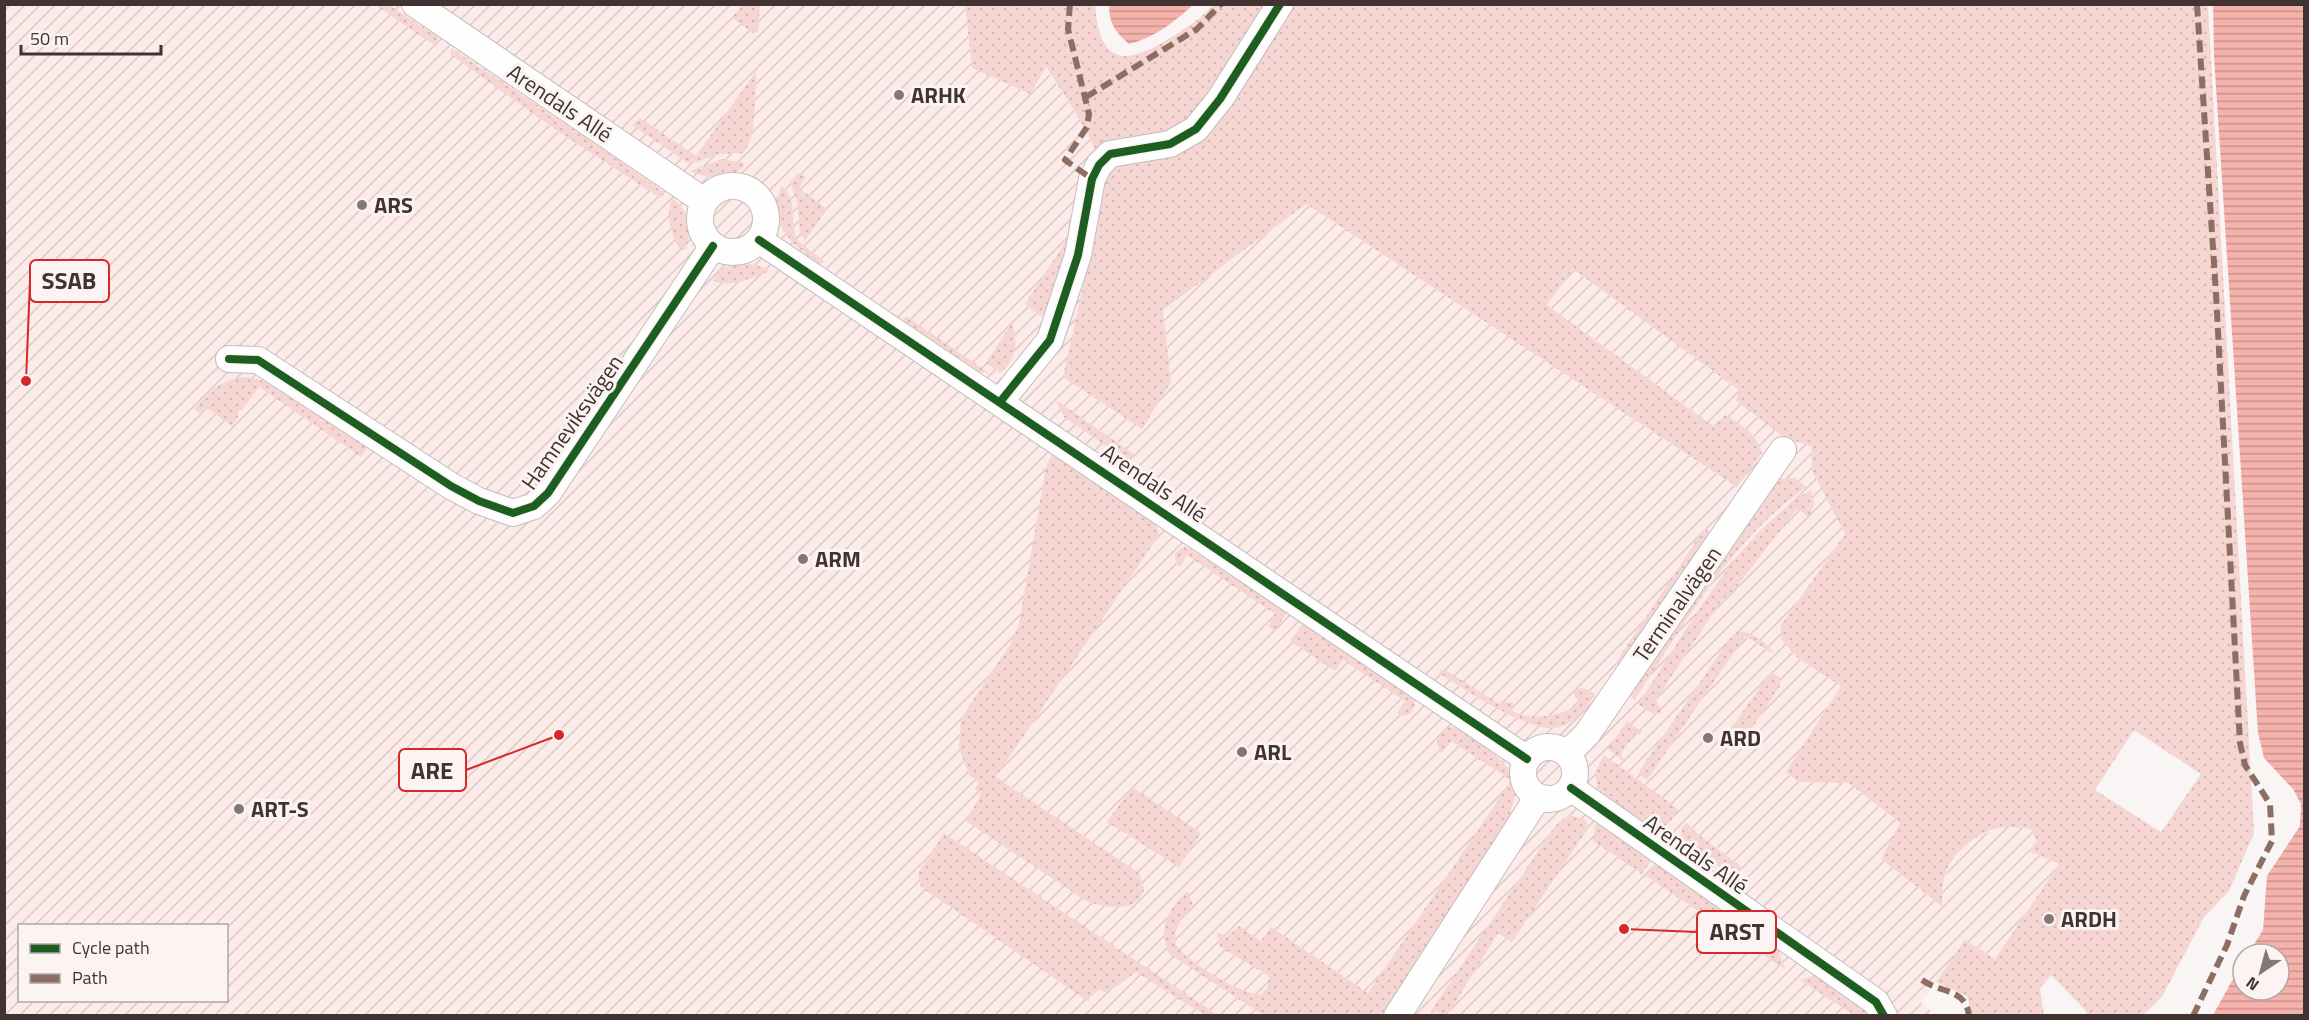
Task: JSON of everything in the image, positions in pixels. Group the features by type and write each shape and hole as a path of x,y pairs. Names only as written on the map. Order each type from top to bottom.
{"street":[{"name":"Arendals Allé","path":"415,4 704,201"},
{"path":"1000,402 1050,340 1078,255 1092,179 1099,165 1110,154 1170,144 1196,129 1220,99 1280,4"},
{"path":"726,186 741,186 751,191 761,201 766,214 765,228 759,240 747,249 737,252 722,251 713,246 707,240 700,225 700,213 704,201 715,191 726,186"},
{"name":"Arendals Allé","path":"759,240 1527,759"},
{"name":"Hamneviksvägen","path":"229,359 258,360 451,486 498,510 513,513 525,511 548,493 562,474 713,246"},
{"name":"Terminalvägen","path":"1567,754 1587,734 1783,450"},
{"path":"1546,747 1559,749 1567,754 1575,769 1571,788 1556,799 1538,798 1528,789 1524,781 1523,768 1527,759 1534,752 1546,747"},
{"name":"Arendals Allé","path":"1571,788 1876,1002 1884,1016"},
{"path":"1397,1016 1538,798"}],"shaded area":[{"path":"1109,4 1193,5 1163,29 1129,44 1114,27"},
{"path":"1214,4 2208,5 2254,833 2229,891 2204,917 2162,997 2143,1015 2087,1015 2086,1011 2051,975 2040,989 2044,1015 1972,1015 1967,996 1936,982 1965,940 1995,959 2059,864 2029,851 2037,842 2031,829 2007,827 1989,831 1972,840 1952,861 1944,878 1942,906 1881,859 1900,823 1849,783 1798,782 1786,772 1841,686 1799,659 1781,639 1781,625 1845,534 1812,471 1811,446 1785,438 1736,401 1739,390 1573,269 1547,305 1713,426 1725,415 1743,426 1756,440 1762,452 1737,487 1306,204 1163,310 1171,382 1142,429 1063,377 1108,174 1077,115 1046,67 1030,94 972,68 965,5 1095,5 1102,39 1109,49 1127,56 1139,53 1170,38","holes":["2134,730 2201,774 2161,832 2095,790"]},
{"path":"5,5 965,5 972,68 1045,67 1077,115 1108,174 1171,382 1163,310 1306,204 1737,487 1713,426 1547,305 1573,269 1740,390 1736,401 1785,438 1812,446 1812,471 1845,534 1781,625 1799,659 1841,685 1786,773 1798,782 1849,783 1900,823 1882,859 1942,905 1942,886 1948,868 1964,847 1981,835 2005,826 2031,829 2037,842 2029,851 2059,864 1995,959 1965,941 1921,1003 1930,1010 1931,1015 5,1016"},
{"path":"389,5 439,38 434,45 378,7"},
{"path":"742,5 760,5 758,32 753,33 732,18"},
{"path":"2213,5 2304,5 2304,1015 2213,1015 2231,983 2231,1002 2291,1002 2291,942 2256,942 2263,930 2267,876 2300,826 2301,804 2293,789 2264,758 2258,733 2214,56"},
{"path":"451,48 596,144 665,193 660,198 559,132 451,55"},
{"path":"756,71 753,126 748,147 743,153 719,154 688,163 632,125 640,118 696,156"},
{"path":"722,159 745,163 741,169 728,176 704,176 690,171"},
{"path":"798,173 806,177 799,188 827,209 805,241 800,232 797,201 790,182"},
{"path":"782,186 792,205 797,240 824,261 821,265 792,242 779,222 776,211 777,199"},
{"path":"673,198 683,210 688,222 689,235 685,250 679,248 671,230 669,210"},
{"path":"1079,221 1048,317 1038,315 1025,304"},
{"path":"739,263 757,265 769,271 734,283 713,281 723,269"},
{"path":"906,316 989,373 978,372 903,320"},
{"path":"1012,323 1015,350 1010,362 1000,373 986,363"},
{"path":"245,377 260,380 292,394 369,445 361,457 259,387 242,410 238,411 238,417 232,426 205,407 200,414 195,409 205,396 222,383"},
{"path":"1056,400 1135,455 1127,460 1064,417"},
{"path":"1052,453 1155,522 1159,535 996,777 1139,873 1144,889 1140,897 1128,906 1102,906 1086,901 966,821 981,794 975,789 979,782 969,775 959,748 961,718 1011,643 1019,624 1046,467"},
{"path":"1795,478 1807,487 1755,531 1732,557 1711,584 1635,699 1629,696 1632,688 1778,479"},
{"path":"1811,490 1814,504 1809,517 1797,509 1733,591 1721,601 1656,700 1662,713 1655,715 1638,704 1714,587 1736,559 1784,509"},
{"path":"1707,528 1709,536 1620,666 1615,664 1704,529"},
{"path":"1185,546 1287,612 1275,631 1268,626 1275,614 1187,555 1180,567 1176,563 1175,553"},
{"path":"1303,623 1412,697 1415,705 1411,713 1404,716 1397,713 1405,701 1343,660 1335,671 1290,641"},
{"path":"1739,631 1749,633 1759,639 1774,654 1745,636 1647,780 1639,774 1640,770 1730,638"},
{"path":"1445,670 1498,703 1513,702 1512,711 1528,716 1547,716 1573,708 1580,703 1572,692 1581,688 1590,691 1595,696 1571,721 1560,727 1548,728 1516,718 1498,709 1439,673"},
{"path":"1772,673 1780,677 1780,686 1746,737 1740,737 1733,726 1768,675"},
{"path":"1627,721 1642,732 1639,735 1635,734 1621,753 1623,761 1608,749"},
{"path":"1451,727 1483,745 1508,768 1515,787 1512,808 1483,867 1439,936 1383,1015 1263,1015 1169,954 1164,936 1166,920 1175,905 1188,891 1193,905 1177,928 1176,945 1192,961 1214,976 1238,988 1260,995 1268,987 1269,976 1220,947 1217,932 1226,937 1239,926 1261,941 1271,927 1368,993 1509,784 1509,779 1451,741 1442,753 1439,751 1437,741 1444,730"},
{"path":"1604,755 1678,809 1673,819 1660,827 1644,824 1606,799 1599,789 1595,772"},
{"path":"1132,787 1201,833 1179,867 1107,822"},
{"path":"1570,815 1585,820 1589,827 1512,942 1498,933 1446,1015 1431,1011 1553,829"},
{"path":"1596,819 1653,858 1642,874 1593,841"},
{"path":"1686,823 1741,866 1735,877 1680,840 1683,826"},
{"path":"944,833 1218,1015 1204,1015 1136,972 1114,988 1105,992 1099,990 1089,998 1089,1002 921,887 918,873"},
{"path":"1656,861 1723,908 1723,914 1716,923 1646,876"},
{"path":"1739,921 1776,943 1785,969 1730,933"},
{"path":"1820,974 1850,991 1870,1015 1854,1015 1800,980"}],"marked path":[{"path":"1070,4 1068,29 1089,114 1087,127 1065,160 1092,179"},
{"path":"1086,97 1197,29 1221,4"},
{"path":"2193,1016 2227,945 2244,896 2272,841 2270,804 2245,765 2240,743 2216,294 2197,4"},
{"path":"1922,980 1958,996 1967,1007 1969,1016"}],"cycle path":[{"path":"1000,402 1050,340 1078,255 1092,179 1099,165 1110,154 1170,144 1196,129 1220,99 1280,4"},
{"path":"759,240 1527,759"},
{"path":"229,359 258,360 451,486 479,501 513,513 534,506 548,493 713,246"},
{"path":"1571,788 1876,1002 1884,1016"}],"place":[{"name":"ARHK","path":"899,95"},
{"name":"ARS","path":"362,205"},
{"name":"SSAB","path":"26,381"},
{"name":"ARM","path":"803,559"},
{"name":"ARE","path":"559,735"},
{"name":"ARD","path":"1708,738"},
{"name":"ARL","path":"1242,752"},
{"name":"ART-S","path":"239,809"},
{"name":"ARDH","path":"2049,919"},
{"name":"ARST","path":"1624,929"}]}
